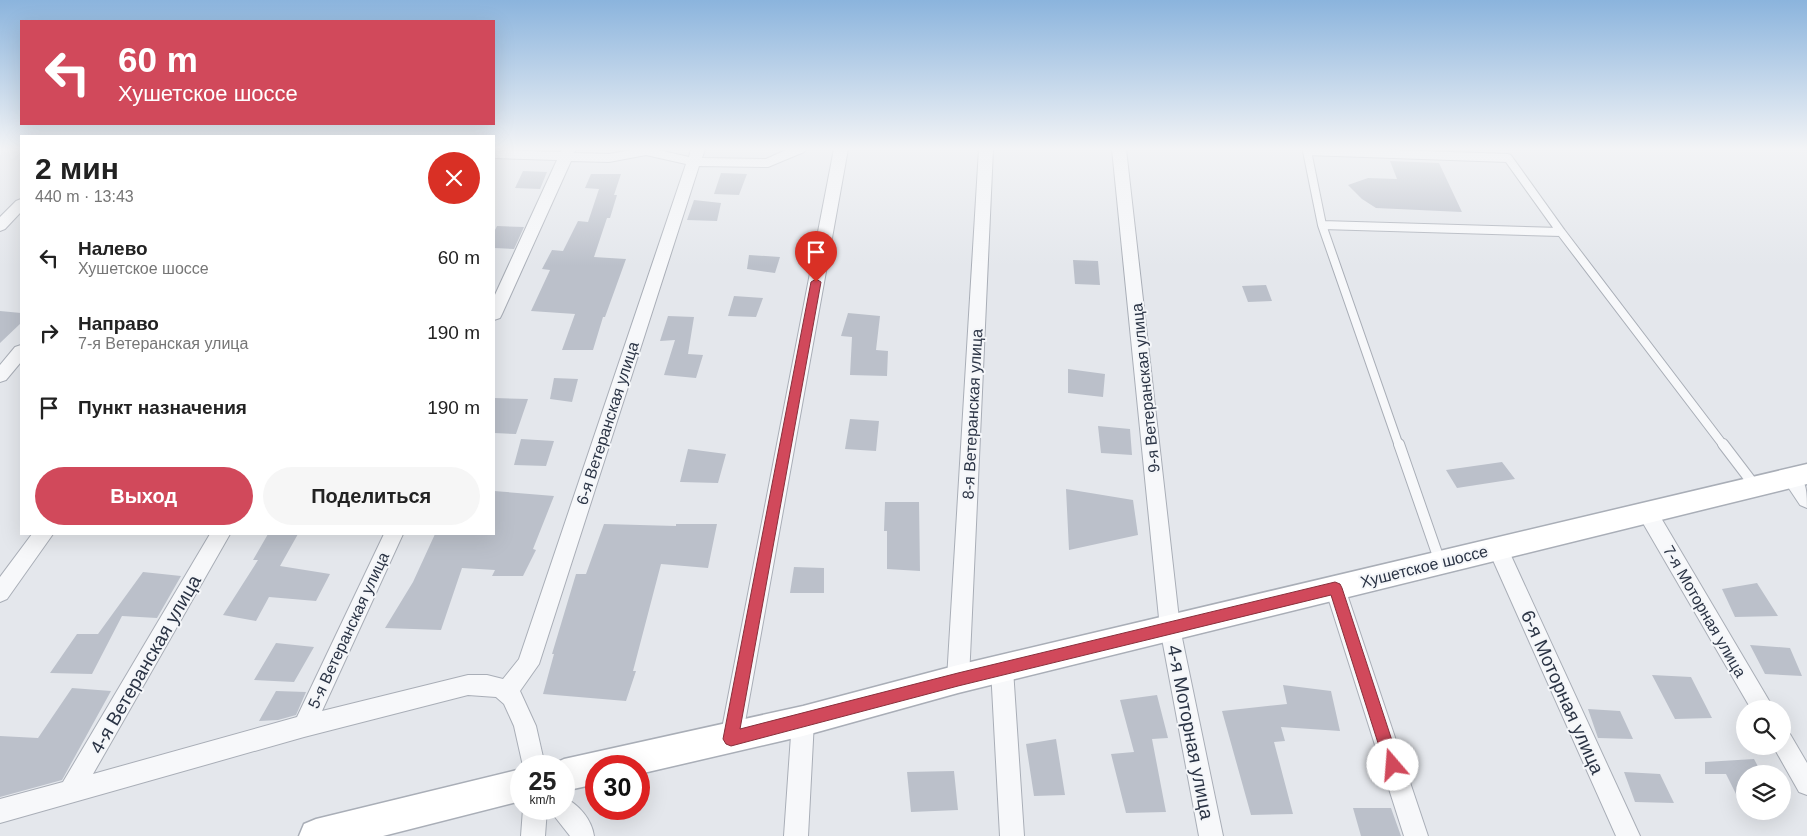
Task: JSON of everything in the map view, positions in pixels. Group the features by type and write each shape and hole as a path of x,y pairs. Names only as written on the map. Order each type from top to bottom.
{"main road":[{"name":"Хушетское шоссе","path":"650,756 731,739 958,679 1755,486 1802,484"},
{"path":"316,836 510,788"}],"street":[{"path":"495,312 552,188"},
{"name":"6-я Ветеранская улица","path":"507,691 528,664 685,188"},
{"path":"731,739 834,188"},
{"name":"8-я Ветеранская улица","path":"958,679 984,188"},
{"name":"9-я Ветеранская улица","path":"1123,188 1170,628"},
{"path":"0,226 20,205"},
{"path":"0,376 20,352"},
{"name":"7-я Моторная улица","path":"1647,512 1758,700"},
{"path":"0,593 42,535"},
{"name":"4-я Ветеранская улица","path":"69,793 219,535"},
{"name":"5-я Ветеранская улица","path":"304,726 392,535"},
{"name":"6-я Моторная улица","path":"1498,549 1628,836"},
{"path":"1335,588 1416,836"},
{"name":"4-я Моторная улица","path":"1170,628 1211,836"},
{"path":"1002,669 1012,836"},
{"path":"0,811 304,726 468,685 491,685 507,691 515,702 523,721 531,755"},
{"path":"796,836 803,721"},
{"path":"1790,755 1807,784"},
{"path":"533,836 535,820"},
{"path":"573,820 581,828 582,836"}],"lane":[{"path":"1315,188 1322,225 1441,562"},
{"path":"1529,188 1755,486"},
{"path":"1322,225 1561,232"}],"building":[{"path":"585,188 616,188 614,195 617,195 594,257 626,259 605,317 603,317 593,350 562,350 575,314 531,311 550,270 542,269 552,250 563,251 578,221 588,222 599,189"},
{"path":"716,188 742,188 739,195 714,194"},
{"path":"1351,188 1451,188 1462,212 1376,208 1362,199"},
{"path":"694,200 721,203 717,221 687,220"},
{"path":"497,226 524,227 514,249 495,248 495,230"},
{"path":"749,255 780,257 775,273 747,269"},
{"path":"1073,260 1098,261 1100,285 1075,284"},
{"path":"1266,285 1272,301 1248,302 1242,286"},
{"path":"734,296 763,298 756,317 728,316"},
{"path":"0,311 20,313 20,324 0,343"},
{"path":"848,313 880,316 876,350 888,351 887,376 850,375 852,337 841,336"},
{"path":"668,316 694,317 688,354 703,355 696,378 664,375 675,340 660,341"},
{"path":"1068,369 1105,374 1103,397 1068,393"},
{"path":"554,378 578,379 572,402 550,399"},
{"path":"495,398 528,399 516,434 495,433"},
{"path":"850,419 879,421 876,451 845,449"},
{"path":"1098,426 1130,429 1132,455 1101,453"},
{"path":"521,439 554,441 546,466 514,465"},
{"path":"688,449 726,454 718,483 680,482"},
{"path":"1502,462 1515,479 1457,488 1446,470"},
{"path":"1066,489 1133,500 1138,535 1069,550"},
{"path":"495,491 554,496 533,549 536,550 523,576 492,576 495,570 462,568 441,630 385,628 413,582 435,535 495,535"},
{"path":"885,502 919,502 920,571 887,569 887,531 884,531"},
{"path":"604,524 676,526 676,524 717,524 708,568 661,564 633,671 636,671 626,701 543,694 554,654 552,654 576,574 586,574"},
{"path":"267,535 297,535 280,566 330,574 316,601 269,597 256,621 223,615 258,560 253,560"},
{"path":"794,567 824,568 824,593 790,593"},
{"path":"143,572 181,576 157,618 122,616 92,674 50,673 77,634 98,634"},
{"path":"1757,583 1778,616 1735,617 1722,589"},
{"path":"276,643 314,647 294,682 254,680"},
{"path":"1750,645 1790,648 1802,676 1765,674"},
{"path":"1652,675 1691,677 1712,718 1675,719"},
{"path":"1283,685 1331,691 1340,731 1281,727 1285,741 1274,742 1293,814 1251,815 1222,711 1287,704"},
{"path":"72,688 111,691 62,780 0,797 0,736 38,738"},
{"path":"276,691 306,692 296,715 278,720 259,721"},
{"path":"1157,695 1168,738 1152,739 1166,812 1126,813 1111,754 1134,752 1120,700"},
{"path":"1588,709 1620,711 1633,739 1598,738"},
{"path":"1056,739 1065,795 1034,796 1026,744"},
{"path":"1754,759 1757,765 1736,765 1736,794 1726,774 1705,774 1705,762"},
{"path":"954,771 958,810 911,812 907,772"},
{"path":"1624,772 1660,774 1674,803 1635,802"},
{"path":"1353,808 1391,808 1401,836 1361,836"}],"route":[{"path":"816,282 731,739 958,679 1335,588 1393,765"}]}
